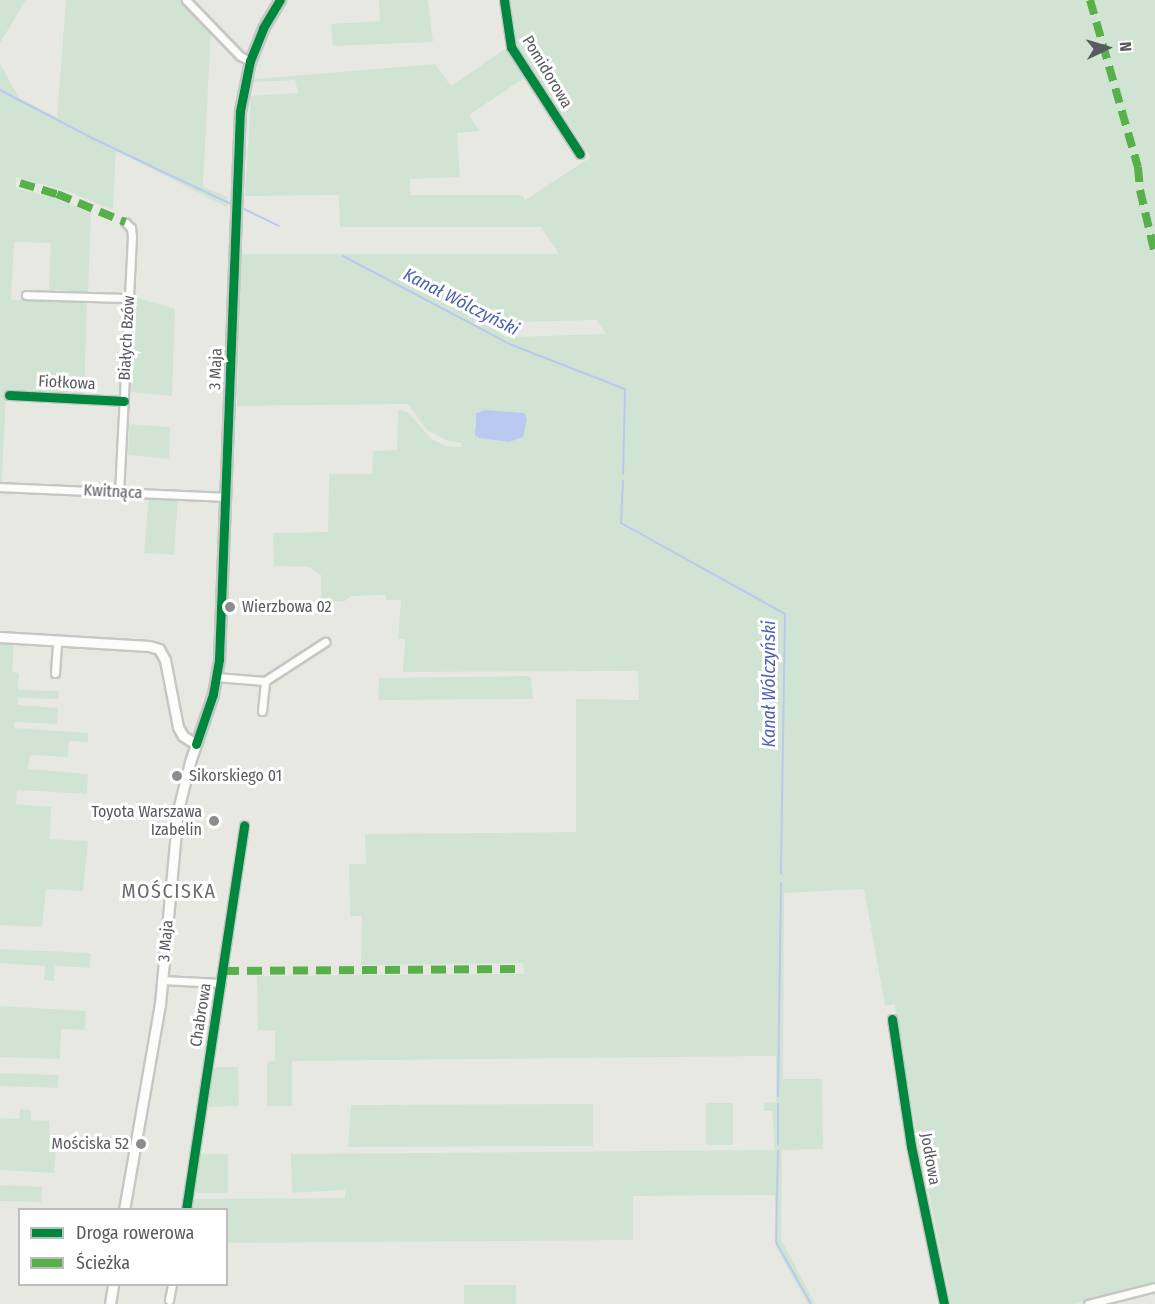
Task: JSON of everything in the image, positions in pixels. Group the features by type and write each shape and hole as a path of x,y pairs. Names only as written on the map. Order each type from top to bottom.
{"main road":[{"name":"3 Maja","path":"124,1208 162,980 178,810 216,677 226,497 240,111 250,61 263,28 280,0"},
{"path":"0,637 149,646 159,649 165,660 178,727 183,736 196,744"},
{"path":"110,1304 113,1286"}],"street":[{"path":"186,0 240,56 250,61"},
{"name":"Pomidorowa","path":"504,0 511,47 580,154"},
{"name":"Białych Bzów","path":"119,493 132,232 125,222"},
{"path":"26,295 130,298"},
{"name":"Fiołkowa","path":"9,395 124,401"},
{"name":"Kwitnąca","path":"0,487 226,497"},
{"path":"55,673 57,641"},
{"path":"216,677 265,681 325,642"},
{"path":"262,711 265,681"},
{"name":"Chabrowa","path":"186,1208 244,825"},
{"path":"162,980 221,983"},
{"name":"Jodłowa","path":"892,1019 911,1146 944,1304"},
{"path":"169,1300 172,1286"},
{"path":"1088,1304 1155,1287"}],"green space":[{"path":"0,0 26,0 0,43"},
{"path":"66,0 183,0 211,29 203,187 228,197 227,207 116,151 113,210 67,191 16,177 16,188 54,198 91,213 88,292 49,290 51,243 14,242 11,300 87,303 84,393 6,390 2,482 0,482 0,63 19,98 57,117"},
{"path":"379,0 428,0 433,42 333,46 331,24 380,21"},
{"path":"509,0 1155,0 1155,1284 1074,1304 951,1304 897,1033 895,1004 885,1006 864,889 784,893 783,1079 822,1079 823,1149 782,1150 781,1239 815,1304 808,1304 776,1247 775,1195 633,1196 633,1240 228,1243 228,1208 191,1208 192,1199 345,1198 345,1190 292,1193 291,1154 775,1150 772,1111 764,1111 764,1103 776,1102 776,1056 292,1061 292,1106 267,1106 267,1067 269,1061 275,1061 275,1031 258,1030 257,976 524,974 523,963 361,965 362,916 350,916 349,864 366,864 365,834 576,832 576,699 639,700 638,671 403,672 405,639 398,639 401,600 386,600 386,595 351,596 345,601 321,602 321,575 309,567 274,566 273,533 328,532 329,474 372,474 373,451 397,450 398,409 409,413 431,439 446,446 461,447 462,443 448,441 427,430 408,404 237,406 241,254 559,254 541,227 340,227 339,195 245,196 251,96 298,93 295,80 253,82 253,79 435,64 451,86 505,49 524,78 469,115 480,131 457,133 460,177 410,179 410,195 522,195 525,200 591,157 514,39","holes":["597,320 606,334 506,337 483,323","480,411 509,442 479,438 474,425 476,413"]},
{"path":"135,297 175,309 172,396 131,392"},
{"path":"129,424 170,427 169,459 128,455"},
{"path":"149,497 178,498 174,555 144,553"},
{"path":"0,641 14,642 12,672 19,673 18,690 59,691 58,699 18,698 18,705 58,708 57,724 14,722 14,728 88,733 88,742 69,741 68,757 30,755 28,769 88,774 87,794 17,790 16,804 51,807 50,839 88,841 83,891 46,889 42,927 0,925"},
{"path":"528,676 531,679 533,699 378,700 379,678"},
{"path":"0,949 91,953 90,968 55,966 54,981 44,980 45,966 0,963"},
{"path":"0,1006 86,1011 85,1030 61,1029 60,1059 0,1057"},
{"path":"217,1067 238,1067 239,1106 207,1107 213,1070"},
{"path":"0,1073 59,1075 58,1088 0,1086"},
{"path":"706,1103 733,1103 733,1145 706,1145"},
{"path":"593,1104 593,1146 348,1147 351,1105"},
{"path":"20,1109 31,1110 31,1120 49,1121 50,1150 56,1151 54,1173 0,1170 0,1118 19,1119"},
{"path":"199,1154 228,1154 228,1193 197,1193 194,1190"},
{"path":"0,1185 42,1187 41,1202 0,1201"},
{"path":"464,1285 516,1285 516,1304 464,1304"}],"water":[{"path":"485,410 524,413 527,419 523,437 509,442 479,438 475,435 476,413"}],"waterway":[{"name":"Kanał Wólczyński","path":"0,90 92,138 231,204"},
{"name":"Kanał Wólczyński","path":"242,208 279,226"},
{"name":"Kanał Wólczyński","path":"343,256 512,345 625,389 623,474"},
{"name":"Kanał Wólczyński","path":"623,481 621,523 785,614 781,874"},
{"name":"Kanał Wólczyński","path":"778,1096 781,883"},
{"name":"Kanał Wólczyński","path":"778,1104 778,1144"},
{"name":"Kanał Wólczyński","path":"778,1151 776,1242 811,1304"}],"marked path":[{"path":"1090,0 1138,167 1140,190 1155,254"},
{"path":"20,183 57,194 125,222"},
{"path":"224,971 519,969"}],"cycle path":[{"path":"196,744 213,694 219,659 240,111 250,61 263,28 280,0"},
{"path":"504,0 511,47 580,154"},
{"path":"9,395 124,401"},
{"path":"186,1208 244,825"},
{"path":"892,1019 911,1146 944,1304"}],"place":[{"name":"Wierzbowa 02","path":"230,607"},
{"name":"Sikorskiego 01","path":"177,776"},
{"name":"Toyota Warszawa Izabelin","path":"214,821"},
{"name":"Mościska 52","path":"141,1144"}],"district":[{"name":"MOŚCISKA","path":"169,891"}]}
